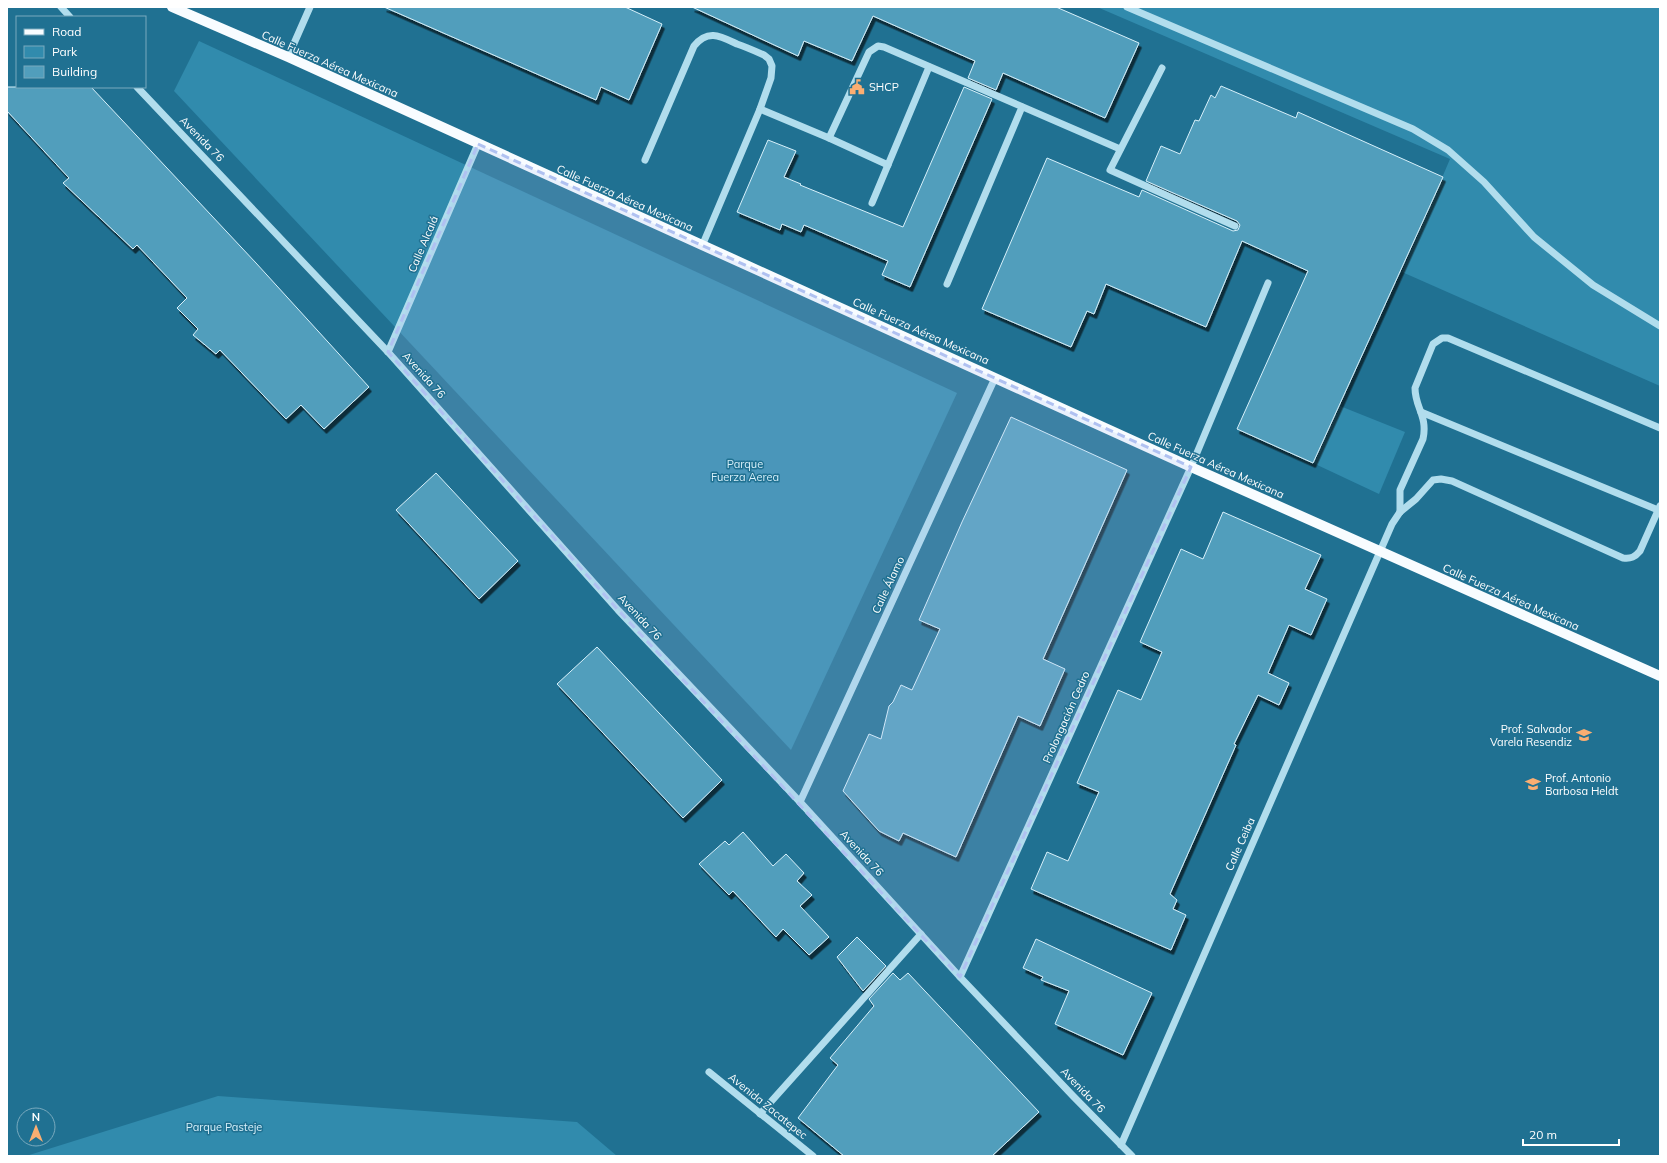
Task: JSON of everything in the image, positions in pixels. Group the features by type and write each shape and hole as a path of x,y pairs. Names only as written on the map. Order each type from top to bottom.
{"main road":[{"name":"Calle Fuerza Aérea Mexicana","path":"172,7 288,57 1191,467 1660,676"}],"street":[{"path":"61,7 69,16"},
{"path":"288,57 310,7"},
{"path":"1127,7 1413,129 1448,150 1484,182 1534,237 1593,285 1660,326"},
{"path":"645,160 694,46 699,40 705,37 718,35 764,55 769,59 772,66 771,78 760,109 702,246"},
{"path":"829,138 868,52 878,46 884,47 1120,149"},
{"path":"872,203 929,67"},
{"path":"1162,68 1110,170 1235,226"},
{"name":"Avenida 76","path":"138,88 388,352 618,610 800,802 960,977 1132,1156"},
{"path":"947,284 1022,106"},
{"path":"760,109 888,165"},
{"name":"Calle Alcalá","path":"388,352 478,144"},
{"name":"Prolongación Cedro","path":"960,977 1191,467 1268,283"},
{"path":"1400,512 1400,490 1423,439 1424,431 1424,422 1415,395 1415,388 1433,344 1442,338 1448,338 1660,428"},
{"name":"Calle Álamo","path":"800,802 996,378"},
{"path":"1400,512 1416,499 1433,480 1441,479 1452,481 1623,558 1630,559 1635,557 1640,551 1659,508 1421,412"},
{"name":"Calle Ceiba","path":"1121,1145 1392,524 1400,512"},
{"path":"760,1114 921,934"},
{"name":"Avenida Zacatepec","path":"709,1072 813,1156"}],"highlighted area":[{"path":"478,144 1191,467 960,977 618,610 388,352"}],"green space":[{"path":"1097,7 1660,7 1660,386 1402,272 1450,159"},
{"name":"Parque Fuerza Aerea","path":"199,41 957,393 791,750 174,91"},
{"path":"1340,406 1405,432 1379,494 1313,463"},
{"name":"Parque Pasteje","path":"218,1096 577,1122 617,1156 26,1156"}],"building":[{"path":"384,7 625,7 662,24 629,100 601,87 596,100"},
{"path":"692,7 1056,7 1139,43 1105,118 1003,73 996,90 968,78 975,61 873,16 852,61 804,41 798,56"},
{"path":"1221,86 1296,118 1298,112 1443,177 1313,463 1237,429 1308,271 1242,241 1206,327 1106,284 1094,314 1087,311 1071,347 982,309 1047,158 1139,197 1142,190 1233,231 1238,230 1240,225 1237,221 1146,181 1161,146 1180,154 1195,120 1199,121 1211,95 1215,98"},
{"path":"7,87 92,88 256,263 369,387 324,429 301,405 286,419 220,350 216,354 193,335 198,329 177,308 187,298 137,245 133,249 63,183 69,178 7,111"},
{"path":"964,87 992,99 910,287 882,275 888,261 804,225 801,232 782,224 780,230 737,212 768,140 796,151 784,177 903,227"},
{"path":"1011,417 1127,470 1043,659 1065,669 1040,726 1018,716 956,857 903,833 899,841 879,831 843,791 869,734 881,739 889,706 893,702 901,685 912,690 940,629 919,620 962,522"},
{"path":"436,473 518,561 479,599 396,510"},
{"path":"1223,512 1321,555 1305,589 1327,599 1311,635 1289,625 1268,673 1289,683 1279,705 1258,695 1234,744 1236,745 1170,894 1177,900 1173,909 1186,915 1171,950 1031,889 1047,852 1068,861 1099,792 1077,783 1118,690 1141,700 1162,652 1140,642 1181,549 1203,559"},
{"path":"597,647 722,780 683,818 557,684"},
{"path":"743,832 773,866 786,854 804,873 797,881 812,895 800,906 829,937 809,955 783,929 776,937 733,891 729,895 699,864 725,841 729,845"},
{"path":"857,937 886,966 863,991 837,957"},
{"path":"1036,939 1152,993 1123,1055 1055,1024 1069,991 1041,980 1043,977 1023,968"},
{"path":"893,973 900,980 908,973 1039,1112 992,1156 844,1156 798,1118 838,1065 830,1058 874,1006 869,999"}],"place":[{"name":"SHCP","path":"857,87"},
{"name":"Prof. Salvador Varela Resendiz","path":"1584,735"},
{"name":"Prof. Antonio Barbosa Heldt","path":"1533,784"}]}
